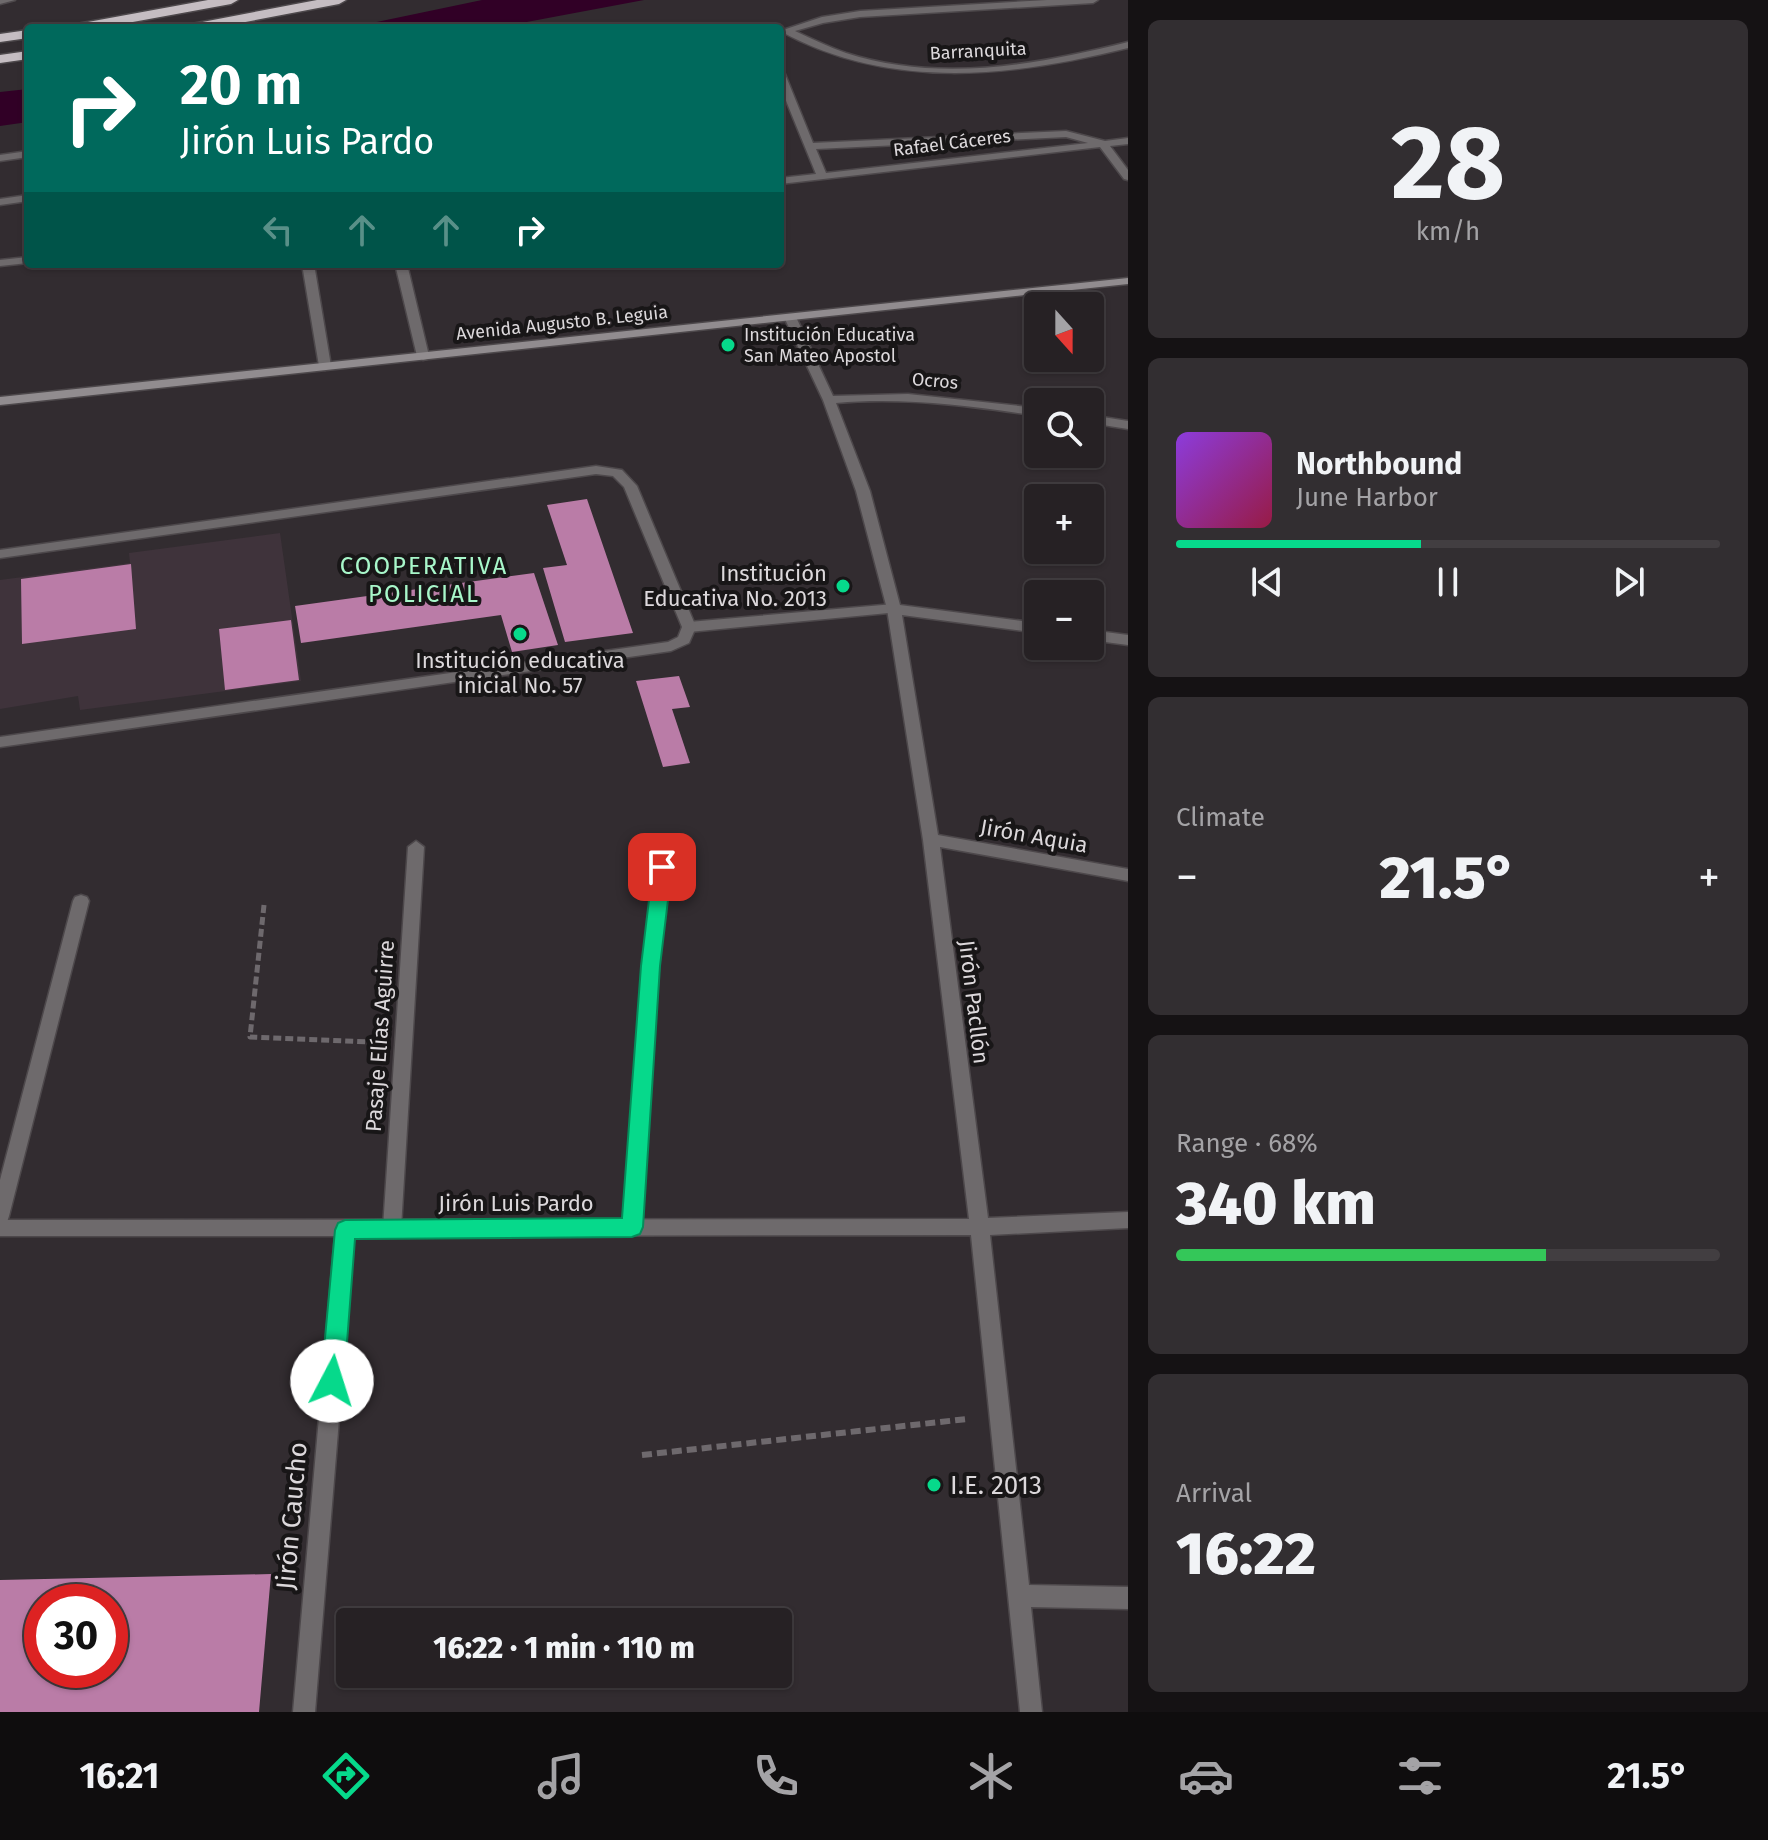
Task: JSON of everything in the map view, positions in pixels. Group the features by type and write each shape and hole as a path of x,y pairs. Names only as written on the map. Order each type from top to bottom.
{"highway":[{"path":"99,24 231,0"},
{"path":"213,24 339,0"},
{"path":"0,38 24,35"},
{"path":"0,59 24,56"}],"main road":[{"name":"Avenida Augusto B. Leguia","path":"0,401 1128,281"}],"street":[{"path":"0,1 10,0"},
{"path":"784,32 822,20 860,14 1093,0"},
{"name":"Barranquita","path":"784,32 845,55 907,69 940,72 1063,62 1128,45"},
{"path":"784,86 794,117 812,146 822,176"},
{"path":"812,146 1066,134 1102,143 1128,177"},
{"name":"Rafael Cáceres","path":"784,181 1128,141"},
{"path":"0,158 24,155"},
{"path":"0,202 24,199"},
{"path":"0,263 24,260"},
{"path":"309,268 325,366"},
{"path":"402,268 423,356"},
{"name":"Jirón Pacllón","path":"790,317 829,400 863,491 894,609 931,840 980,1227 1031,1712"},
{"name":"Ocros","path":"829,400 877,395 949,399 1024,410"},
{"path":"1104,421 1128,425"},
{"path":"0,554 596,470 617,473 630,486 689,627 684,640 671,646 0,742"},
{"path":"689,627 894,609 1024,626"},
{"path":"1104,637 1128,640"},
{"name":"Jirón Aquia","path":"931,840 1128,875"},
{"name":"Pasaje Elías Aguirre","path":"392,1228 416,847"},
{"path":"632,1227 651,966 662,867"},
{"path":"0,1216 81,901"},
{"name":"Jirón Luis Pardo","path":"0,1228 980,1227 1128,1220"},
{"name":"Jirón Caucho","path":"304,1712 345,1230"},
{"path":"1019,1596 1128,1598"}],"path":[{"path":"264,905 250,1037 404,1044"},
{"path":"642,1455 1000,1416"}],"shaded area":[{"path":"482,0 644,0 515,24 367,24"},
{"path":"24,89 24,123 0,126 0,92"},
{"path":"280,533 301,681 80,710 78,696 0,709 0,580 130,563 129,553"}],"building":[{"path":"587,499 633,633 565,642 543,568 567,565 547,505"},
{"path":"131,564 136,629 22,644 21,579"},
{"path":"534,573 558,645 512,652 501,615 301,643 295,606"},
{"path":"291,620 299,680 225,690 219,629"},
{"path":"679,676 690,707 672,709 690,763 663,767 636,681"},
{"path":"271,1574 259,1712 0,1712 0,1580"}],"place":[{"name":"Institución Educativa San Mateo Apostol","path":"728,345"},
{"name":"Institución Educativa No. 2013","path":"843,586"},
{"name":"Institución educativa inicial No. 57","path":"520,634"},
{"name":"I.E. 2013","path":"934,1485"}],"district":[{"name":"COOPERATIVA POLICIAL","path":"424,580"}],"route":[{"path":"332,1381 345,1230 632,1227 651,966 662,867"}]}
